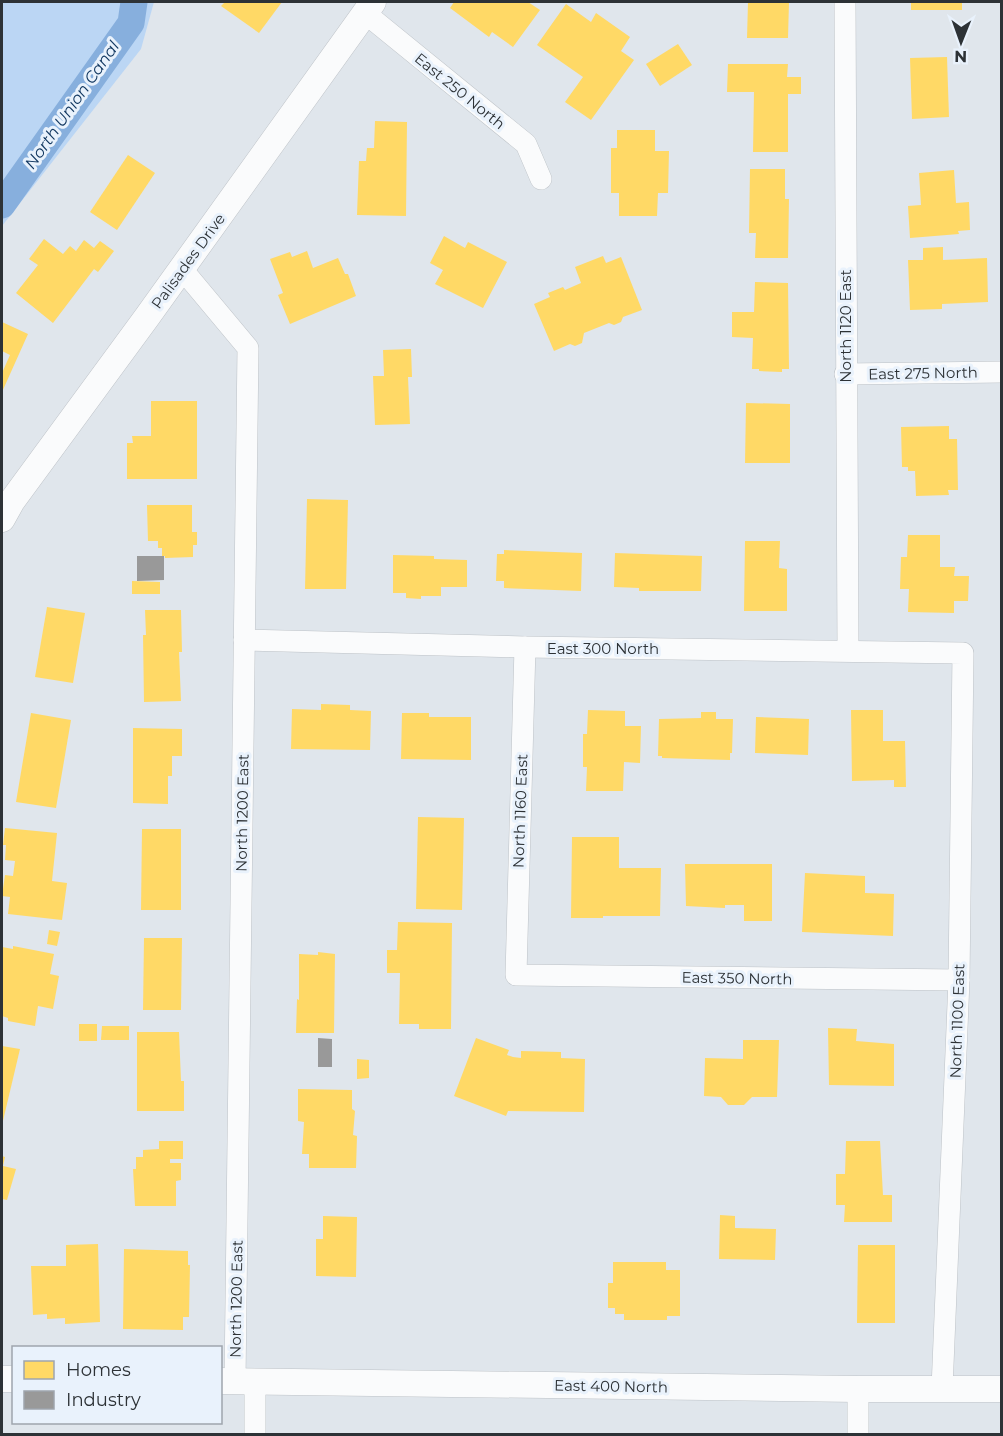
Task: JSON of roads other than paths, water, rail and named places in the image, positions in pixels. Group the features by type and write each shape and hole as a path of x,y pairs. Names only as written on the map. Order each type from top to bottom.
{"street":[{"name":"North 1120 East","path":"845,2 848,650"},
{"name":"East 250 North","path":"369,7 526,144 541,179"},
{"name":"Palisades Drive","path":"2,519 12,501 66,425 182,269 369,7"},
{"name":"North 1200 East","path":"182,269 248,348 237,1381 255,1434"},
{"name":"East 275 North","path":"845,374 1002,372"},
{"name":"East 300 North","path":"244,640 525,647 963,653"},
{"name":"North 1160 East","path":"516,975 525,647"},
{"name":"North 1100 East","path":"942,1389 958,980 963,653"},
{"name":"East 350 North","path":"516,975 958,980"},
{"name":"East 400 North","path":"237,1381 1002,1389"},
{"path":"858,1389 858,1434"}],"waterway":[{"name":"North Union Canal","path":"2,205 131,23 134,2"}]}
